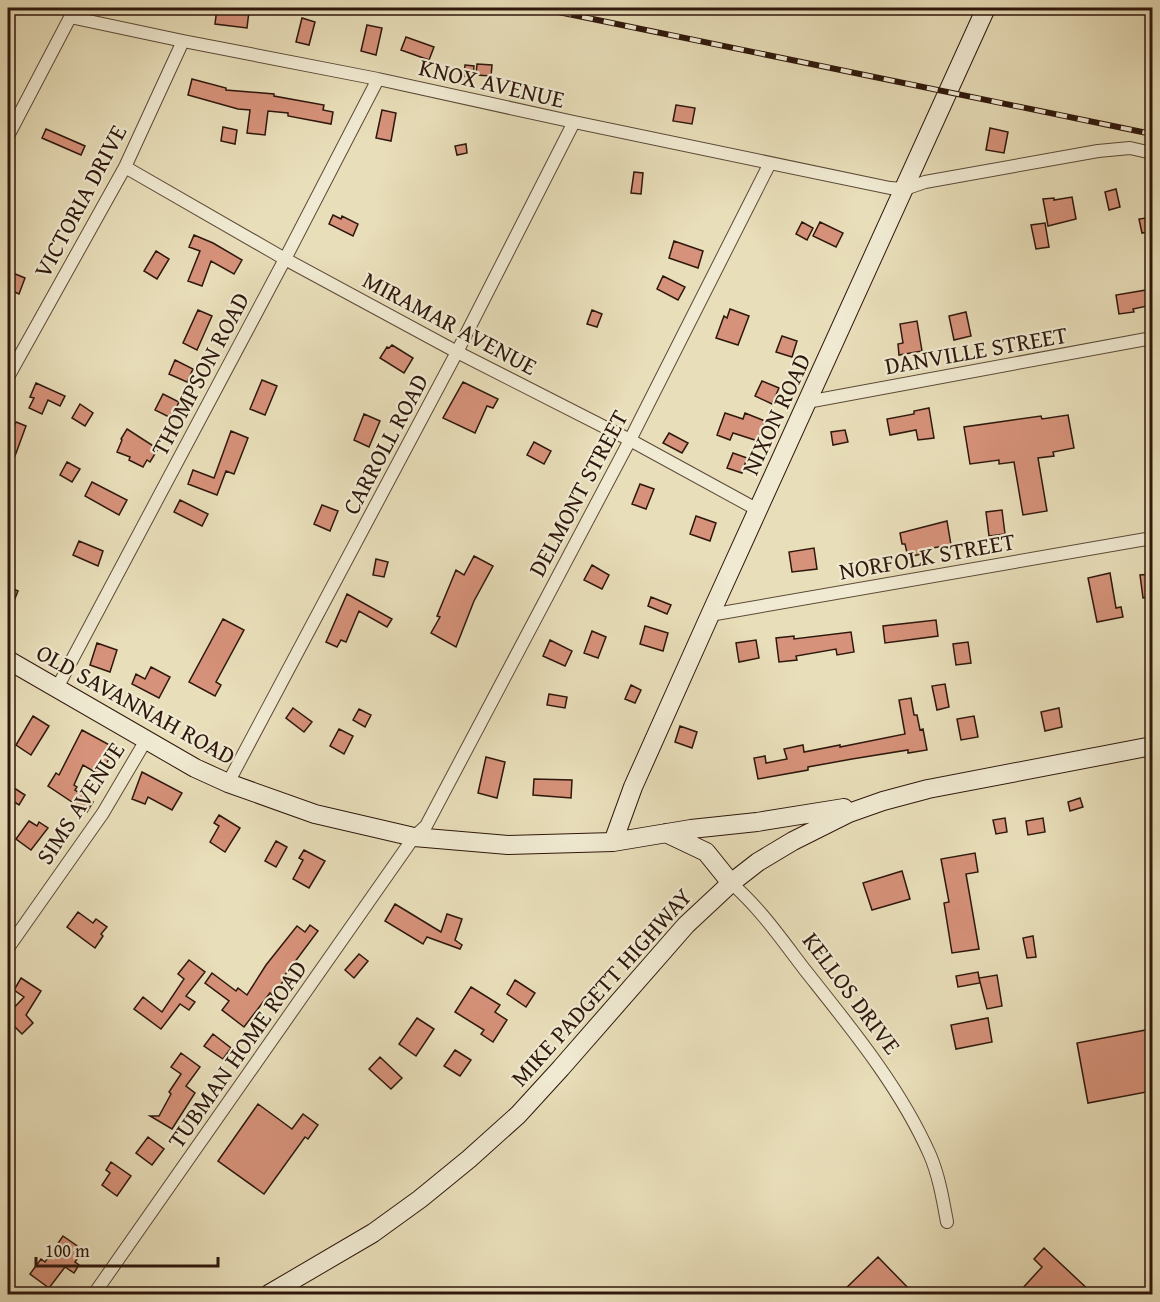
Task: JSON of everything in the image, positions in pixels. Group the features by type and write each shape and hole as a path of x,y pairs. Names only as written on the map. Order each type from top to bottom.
{"main road":[{"name":"NIXON ROAD","path":"613,842 633,787 986,8"},
{"name":"OLD SAVANNAH ROAD","path":"8,660 195,768 228,783 315,814 414,837 508,845 613,842 757,822 883,801"},
{"name":"MIKE PADGETT HIGHWAY","path":"269,1294 373,1233 469,1159 518,1115 588,1039 686,925 731,883 758,862 803,835 849,813 883,801 927,789 1152,746"},
{"name":"KELLOS DRIVE","path":"666,833 706,852 731,883"}],"street":[{"path":"8,136 73,12"},
{"name":"KNOX AVENUE","path":"73,12 183,41 378,79 771,164 905,189"},
{"name":"VICTORIA DRIVE","path":"8,377 125,166 183,41"},
{"name":"THOMPSON ROAD","path":"57,688 378,79"},
{"name":"CARROLL ROAD","path":"228,783 457,352 574,122"},
{"path":"905,189 925,182 1098,151 1130,148 1152,153"},
{"name":"DELMONT STREET","path":"414,837 426,826 630,440 771,164"},
{"name":"MIRAMAR AVENUE","path":"125,166 285,259 457,352 630,440 758,510"},
{"name":"DANVILLE STREET","path":"807,402 1152,338"},
{"name":"NORFOLK STREET","path":"710,615 1152,538"},
{"name":"SIMS AVENUE","path":"8,948 103,813 146,740"},
{"name":"TUBMAN HOME ROAD","path":"94,1294 414,837"},
{"name":"KELLOS DRIVE","path":"731,883 745,895 863,1042 886,1078 931,1156 947,1222"}],"building":[{"path":"217,8 239,8 239,10 249,11 247,28 215,24"},
{"path":"302,18 315,22 309,45 296,42"},
{"path":"367,25 382,28 376,55 361,51"},
{"path":"406,37 434,47 429,60 401,50"},
{"path":"477,64 492,65 491,76 476,75"},
{"path":"465,65 474,66 473,77 464,76"},
{"path":"192,79 226,88 226,90 274,94 274,96 324,105 323,110 333,112 331,124 288,116 288,113 268,111 265,135 247,133 250,110 238,109 188,95"},
{"path":"676,105 695,108 692,124 673,121"},
{"path":"382,110 396,113 391,141 376,138"},
{"path":"223,127 237,130 235,144 221,141"},
{"path":"990,128 1008,132 1004,153 986,150"},
{"path":"46,129 85,146 81,155 42,138"},
{"path":"466,144 467,153 457,155 455,146"},
{"path":"634,172 643,173 641,194 631,193"},
{"path":"1116,189 1120,207 1109,210 1105,192"},
{"path":"1072,197 1076,219 1048,226 1043,199"},
{"path":"333,215 341,219 342,216 358,224 353,236 329,224"},
{"path":"1152,217 1152,231 1142,233 1139,219"},
{"path":"802,222 813,228 807,240 796,234"},
{"path":"820,222 843,233 836,247 813,236"},
{"path":"1045,223 1049,247 1036,249 1031,225"},
{"path":"194,235 242,260 234,274 211,261 202,286 188,281 200,251 189,247"},
{"path":"674,241 703,251 698,268 669,258"},
{"path":"156,251 169,259 157,279 144,271"},
{"path":"8,271 25,278 19,294 8,289"},
{"path":"663,276 685,287 678,300 657,289"},
{"path":"1152,289 1152,305 1133,309 1134,312 1119,314 1116,295"},
{"path":"730,309 749,316 738,345 716,338 724,316 727,318"},
{"path":"198,310 212,316 197,350 183,343"},
{"path":"592,310 602,314 597,327 587,324"},
{"path":"966,312 971,336 954,340 949,316"},
{"path":"917,321 922,351 899,355 898,344 903,343 900,324"},
{"path":"782,336 797,341 792,357 776,352"},
{"path":"392,345 413,358 404,373 380,358 387,347"},
{"path":"175,360 193,369 187,382 169,374"},
{"path":"262,380 277,386 265,415 250,409"},
{"path":"762,381 779,388 772,404 755,396"},
{"path":"463,382 498,399 493,408 487,406 475,433 443,418"},
{"path":"36,383 65,396 60,406 48,400 42,414 29,408 34,398 30,397"},
{"path":"163,394 179,402 171,418 155,410"},
{"path":"80,404 93,413 85,426 72,418"},
{"path":"929,408 934,438 918,440 916,430 890,435 887,419 914,414 914,411"},
{"path":"725,413 743,419 745,413 765,421 758,441 733,433 730,440 717,435"},
{"path":"364,414 380,421 369,447 354,440"},
{"path":"1068,415 1074,448 1053,452 1054,456 1038,458 1047,511 1023,515 1014,462 999,464 999,460 970,464 964,427 1041,416 1042,419"},
{"path":"16,422 26,426 15,456 8,453 8,426 13,428"},
{"path":"127,429 158,449 150,462 147,460 143,467 129,460 130,457 117,452"},
{"path":"845,430 848,442 833,445 831,432"},
{"path":"231,431 248,438 234,474 226,471 217,495 188,484 193,470 214,478"},
{"path":"669,433 688,443 682,453 663,443"},
{"path":"534,442 551,451 544,464 527,455"},
{"path":"733,453 747,458 742,473 727,468"},
{"path":"67,462 80,469 72,482 60,475"},
{"path":"92,482 127,500 119,515 85,496"},
{"path":"640,484 654,489 646,509 632,504"},
{"path":"180,500 208,514 202,526 174,512"},
{"path":"322,505 338,511 330,531 314,524"},
{"path":"1002,510 1005,534 989,536 986,512"},
{"path":"696,516 716,523 710,541 690,534"},
{"path":"947,521 951,545 925,549 926,553 908,557 900,533"},
{"path":"79,541 103,551 98,566 73,555"},
{"path":"814,548 817,569 792,572 789,552"},
{"path":"474,556 493,566 474,601 456,647 431,633 440,617 437,616 456,570 464,575"},
{"path":"376,559 388,562 384,577 373,575"},
{"path":"592,565 609,575 602,589 584,580"},
{"path":"1110,573 1116,608 1121,607 1123,617 1097,622 1088,578"},
{"path":"1152,574 1152,597 1143,598 1140,575"},
{"path":"8,587 18,591 8,616"},
{"path":"347,594 392,619 387,627 359,611 346,642 341,640 337,647 326,642"},
{"path":"651,597 671,605 667,614 648,606"},
{"path":"223,619 244,630 216,682 221,685 215,696 189,682"},
{"path":"936,620 938,636 885,643 883,626"},
{"path":"645,626 668,633 663,651 640,644"},
{"path":"592,631 606,637 598,658 584,653"},
{"path":"851,632 854,652 837,655 836,649 796,656 797,660 779,662 776,638 794,636 794,639"},
{"path":"550,640 572,651 565,666 543,656"},
{"path":"756,640 759,658 739,662 736,643"},
{"path":"968,642 971,663 956,665 953,644"},
{"path":"97,643 117,650 110,672 90,665"},
{"path":"151,667 170,677 159,698 132,684 136,674 145,679"},
{"path":"945,684 949,707 937,710 932,686"},
{"path":"631,685 641,690 635,703 625,699"},
{"path":"549,694 567,697 565,708 547,705"},
{"path":"911,698 914,715 917,715 920,730 923,729 927,750 908,753 908,750 852,759 758,779 754,758 765,756 766,763 787,759 784,749 803,745 804,752 905,734 899,700"},
{"path":"293,708 312,722 304,732 286,718"},
{"path":"1059,708 1062,727 1045,731 1041,712"},
{"path":"359,709 371,715 365,727 353,720"},
{"path":"33,716 49,726 31,755 16,745"},
{"path":"974,716 978,737 961,740 957,719"},
{"path":"680,726 697,732 692,748 675,742"},
{"path":"339,729 353,736 344,754 330,746"},
{"path":"82,730 115,748 100,775 83,765 74,785 77,787 75,790 93,802 87,812 48,786 56,773 59,775"},
{"path":"486,757 505,762 497,798 478,793"},
{"path":"142,772 182,793 172,810 148,797 145,804 132,799"},
{"path":"534,779 572,780 571,798 533,795"},
{"path":"8,784 25,795 19,805 8,798"},
{"path":"1080,798 1083,807 1070,811 1068,802"},
{"path":"219,815 240,828 225,852 210,842 219,826 214,823"},
{"path":"1005,818 1007,832 996,834 993,820"},
{"path":"1043,818 1045,832 1028,835 1026,821"},
{"path":"29,821 37,826 39,822 48,828 31,850 16,839"},
{"path":"276,841 287,847 276,867 265,861"},
{"path":"304,850 325,861 309,888 293,879 303,860 299,858"},
{"path":"975,853 978,872 966,874 979,949 952,953 944,903 949,902 941,859"},
{"path":"902,871 910,899 872,910 863,883"},
{"path":"395,904 441,932 447,914 462,919 455,940 462,945 460,949 427,937 423,944 385,921"},
{"path":"78,912 93,923 96,919 107,927 95,948 67,927"},
{"path":"310,925 318,931 282,979 284,980 273,996 270,993 244,1027 222,1010 229,1001 205,983 212,973 236,991 238,988 247,995 266,965 297,926 305,932"},
{"path":"1033,936 1036,957 1027,958 1023,938"},
{"path":"359,954 368,961 354,978 345,970"},
{"path":"189,960 205,972 186,996 195,1002 189,1010 180,1004 161,1029 134,1009 143,997 162,1012 184,979 178,974"},
{"path":"978,972 980,983 958,987 956,976"},
{"path":"997,975 1002,1006 987,1009 979,978"},
{"path":"21,978 41,991 26,1015 33,1023 22,1034 8,1020 8,1014 24,997 14,990"},
{"path":"515,980 535,993 526,1007 507,994"},
{"path":"471,987 500,1005 495,1012 507,1020 493,1042 481,1034 484,1030 455,1012"},
{"path":"417,1018 434,1029 416,1056 399,1044"},
{"path":"988,1018 992,1042 956,1049 951,1025"},
{"path":"1151,1029 1152,1091 1088,1103 1077,1043"},
{"path":"213,1034 231,1048 223,1059 204,1046"},
{"path":"455,1050 471,1060 460,1076 444,1066"},
{"path":"181,1053 200,1067 186,1086 195,1093 172,1129 150,1116 159,1116 171,1094 169,1092 181,1074 171,1067"},
{"path":"380,1057 402,1078 391,1089 369,1069"},
{"path":"258,1104 292,1129 303,1114 318,1125 308,1139 305,1137 264,1194 218,1161"},
{"path":"148,1137 164,1149 152,1165 136,1153"},
{"path":"111,1162 131,1176 117,1196 102,1185 110,1173 106,1170"},
{"path":"63,1236 83,1250 75,1262 79,1265 74,1273 65,1267 49,1288 30,1274 41,1259 45,1262"},
{"path":"1044,1248 1093,1294 1026,1294 1021,1290 1042,1267 1034,1259"},
{"path":"878,1257 914,1294 840,1294"}],"railway":[{"path":"539,8 1152,134"}]}
